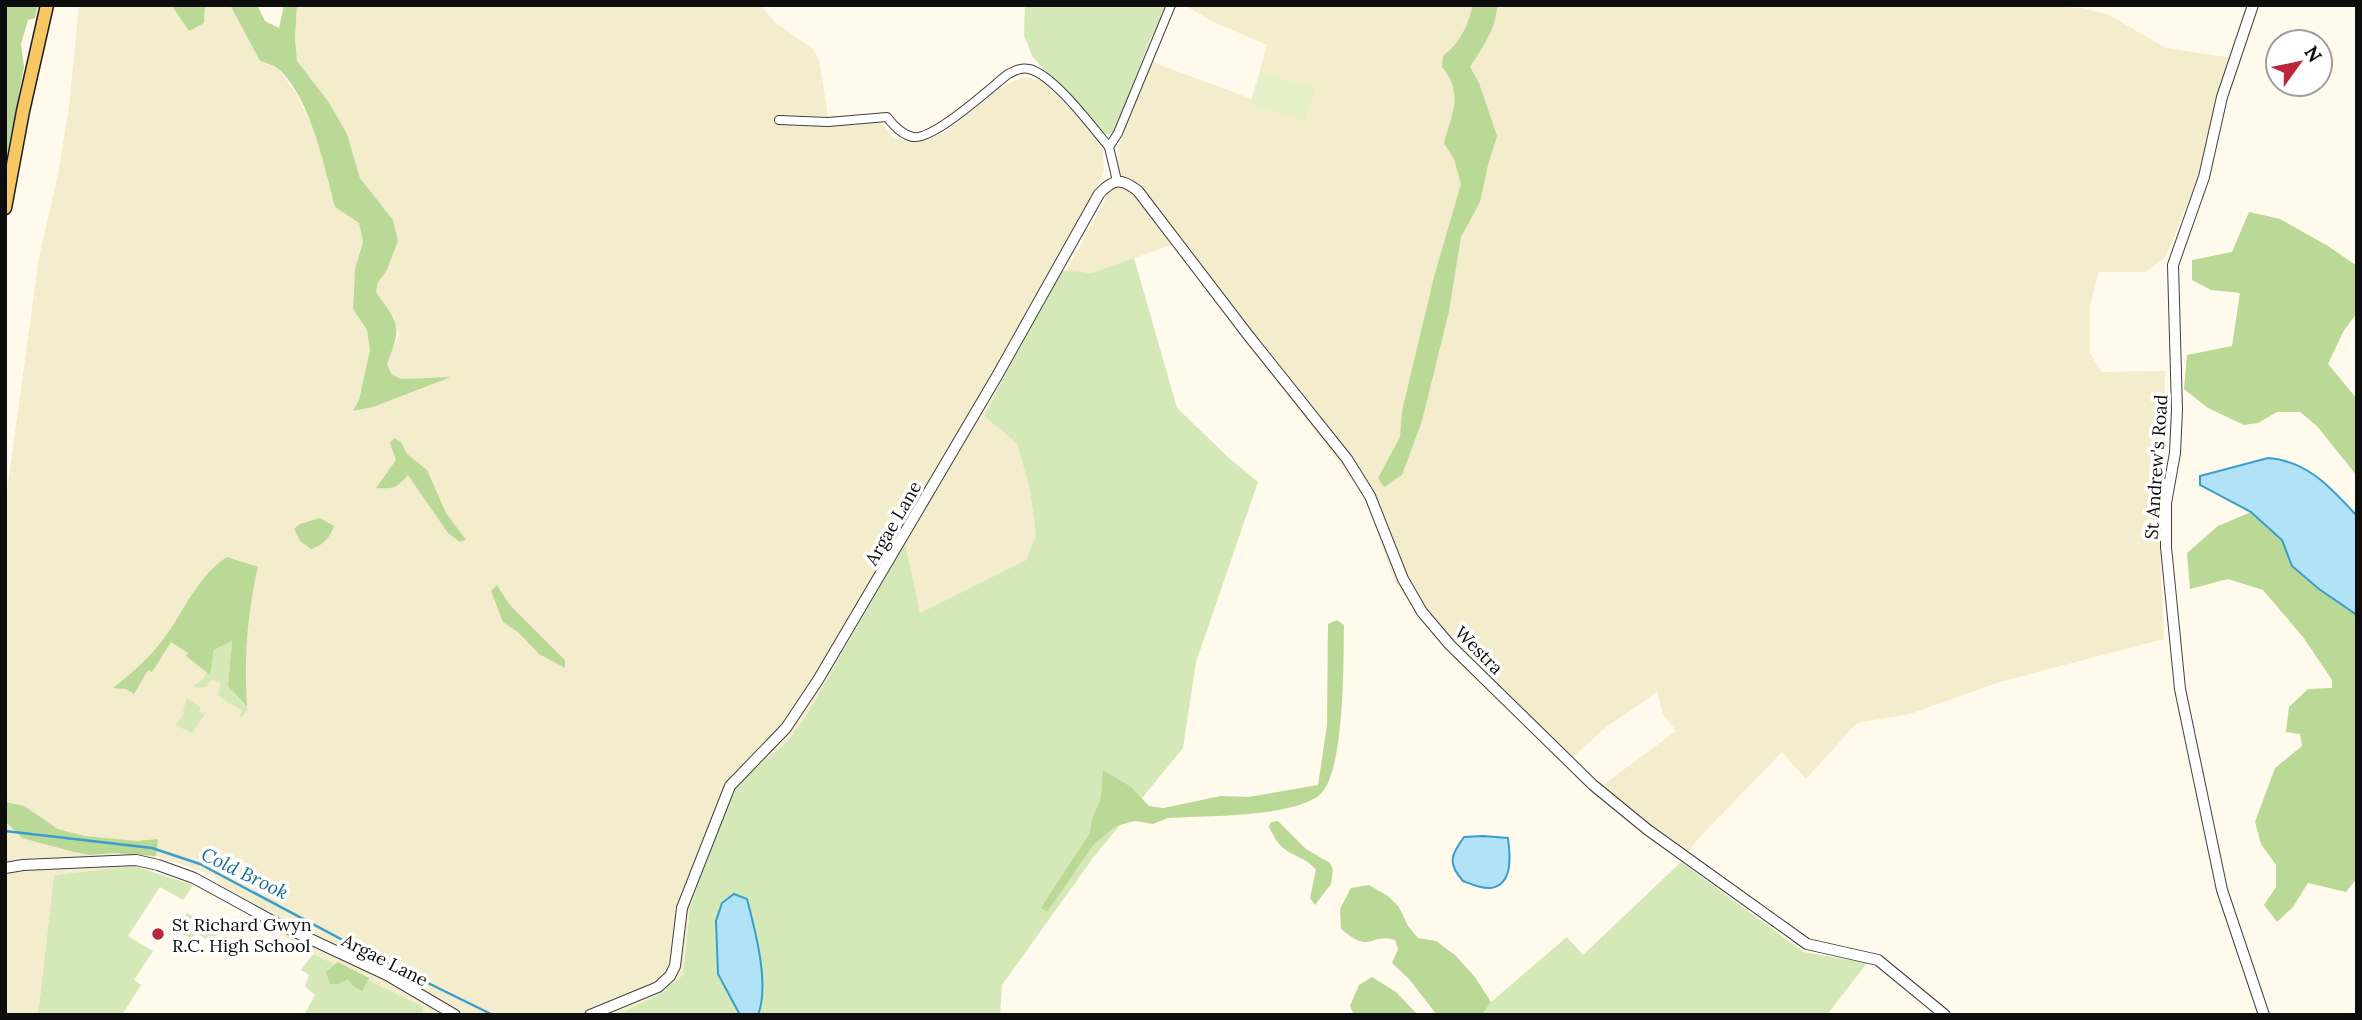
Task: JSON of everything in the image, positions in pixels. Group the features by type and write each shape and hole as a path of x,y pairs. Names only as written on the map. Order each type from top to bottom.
{"main road":[{"path":"5,208 47,5"}],"street":[{"path":"1109,147 1118,133 1171,5"},
{"name":"St Andrew's Road","path":"2253,5 2222,97 2204,177 2173,265 2177,410 2175,453 2166,503 2166,536 2179,689 2222,890 2264,1015"},
{"path":"779,120 828,122 887,117 903,132 914,137 931,133 1008,74 1020,68 1032,69 1051,82 1109,147 1117,181"},
{"name":"Argae Lane","path":"590,1015 658,987 670,976 675,967 682,908 730,786 786,728 818,680 998,376 1099,194 1117,181"},
{"name":"Westra","path":"1117,181 1128,183 1138,191 1347,459 1370,496 1407,585 1422,612 1450,645 1593,785 1648,830 1807,944 1878,960 1945,1015"},
{"name":"Argae Lane","path":"5,862 23,864 136,860 158,865 194,878 276,923 387,975 455,1015"},
{"name":"Argae Lane","path":"5,868 23,864"}],"shaded area":[{"path":"79,5 170,5 189,31 204,23 205,5 230,5 260,61 278,68 296,93 317,136 335,207 359,223 363,242 355,269 353,309 367,330 370,350 359,400 353,411 373,407 448,378 402,379 392,376 387,364 399,334 394,318 376,292 378,282 387,270 398,241 393,220 360,178 328,101 297,61 297,5 760,5 776,23 813,49 819,60 828,115 881,123 894,139 915,141 943,134 1001,87 1024,77 1041,80 1087,126 1103,150 1104,170 1060,270 1017,443 1030,490 1036,535 1026,560 920,613 904,545 806,716 787,742 733,787 690,908 683,975 662,993 617,1015 421,1015 424,1007 313,954 235,907 215,876 156,856 151,870 134,866 54,875 38,1015 5,1015 5,506 39,257 58,175 69,107","holes":["227,557 258,568 249,606 245,668 246,706 168,633"]},
{"path":"1184,5 2019,5 2082,8 2107,14 2166,48 2233,58 2203,167 2166,256 2146,272 2099,272 2090,306 2090,353 2102,372 2165,371 2164,457 2157,483 2164,639 2000,682 1910,714 1857,723 1806,779 1782,752 1697,840 1683,859 1592,793 1676,731 1663,714 1657,692 1605,728 1564,765 1454,659 1395,583 1365,497 1174,244 1092,273 1066,271 1104,203 1119,156 1118,147 1152,62 1252,99 1267,45 1216,23"}],"green space":[{"path":"5,5 38,5 35,18 28,20 21,44 24,67 5,165"},
{"path":"171,5 205,5 204,23 189,31"},
{"path":"230,5 257,5 265,21 279,28 284,5 297,5 297,61 328,101 347,134 360,178 393,220 398,241 387,270 378,282 376,292 396,326 395,341 387,364 392,375 402,379 451,377 373,407 353,411 359,400 370,350 367,330 353,309 355,269 363,242 359,223 335,207 315,134 291,83 273,65 260,61"},
{"path":"1025,5 1168,5 1150,40 1114,132 1105,135 1032,56 1024,35"},
{"path":"1473,5 1497,5 1492,30 1470,67 1479,83 1497,136 1480,202 1461,237 1449,311 1422,421 1402,475 1384,487 1378,478 1400,437 1402,411 1434,277 1461,184 1454,159 1444,143 1453,113 1454,95 1449,76 1442,67 1443,56 1462,34"},
{"path":"1260,71 1315,89 1305,121 1250,104"},
{"path":"2249,212 2280,219 2357,266 2357,313 2343,332 2328,364 2357,399 2357,476 2317,426 2300,412 2277,412 2258,423 2244,425 2208,408 2184,389 2187,355 2232,346 2240,293 2211,290 2192,280 2192,260 2232,252"},
{"path":"1134,258 1177,408 1258,482 1196,662 1183,748 1093,858 1002,985 1000,1015 617,1015 662,993 683,975 690,908 733,787 787,742 806,716 905,543 920,613 1026,560 1036,535 1030,490 1017,443 984,416 1060,270 1092,273"},
{"path":"394,438 401,442 407,454 427,470 446,513 466,540 460,542 448,533 408,475 394,487 376,488 396,460 390,443"},
{"path":"2251,512 2282,540 2292,566 2319,589 2357,615 2357,878 2346,892 2308,883 2293,907 2277,922 2264,905 2276,887 2276,865 2261,844 2255,822 2275,768 2302,746 2300,734 2286,732 2289,707 2308,689 2332,688 2332,680 2303,637 2263,590 2228,579 2190,589 2187,553 2218,526"},
{"path":"320,518 334,526 326,540 311,549 301,542 294,529 300,524"},
{"path":"227,557 258,567 247,637 247,707 228,686 232,641 214,650 210,675 186,656 188,653 171,642 152,672 148,670 134,694 126,689 113,688 155,649 208,573"},
{"path":"497,585 509,604 565,660 565,668 539,654 519,633 503,622 491,591"},
{"path":"1337,620 1344,625 1341,717 1333,767 1326,786 1317,797 1303,804 1266,812 1168,818 1153,824 1135,821 1116,826 1094,844 1047,912 1041,908 1090,833 1092,819 1101,798 1103,770 1131,787 1149,806 1163,808 1221,796 1248,797 1318,785 1327,725 1328,624"},
{"path":"232,641 228,686 248,709 242,717 239,717 242,710 230,703 228,705 218,695 221,683 211,680 206,687 197,688 193,685 199,683 208,672 210,674 214,650"},
{"path":"187,698 201,707 199,711 203,714 207,711 192,733 175,725 185,713 183,711"},
{"path":"5,802 24,806 58,829 84,836 137,841 158,839 156,856 115,853 89,855 22,838 5,821"},
{"path":"1278,821 1306,849 1330,863 1333,870 1331,884 1315,905 1310,898 1316,870 1278,843 1269,827 1271,822"},
{"path":"1681,862 1804,952 1867,963 1827,1015 1482,1015 1491,1002 1567,937 1583,955"},
{"path":"134,866 193,885 183,900 160,887 128,936 153,951 134,980 141,985 122,1015 38,1015 54,875"},
{"path":"1369,885 1388,896 1399,907 1408,926 1418,938 1436,941 1455,955 1475,977 1491,1002 1482,1015 1437,1015 1409,979 1392,963 1398,949 1395,940 1359,941 1341,929 1340,909 1351,888"},
{"path":"187,913 216,930 217,934 211,942 196,933 192,939 176,930"},
{"path":"313,954 368,980 369,978 370,981 424,1007 421,1015 304,1015 315,995 305,986 309,975 301,970"},
{"path":"338,962 369,978 362,991 348,979 338,984 330,984 326,972"},
{"path":"1372,977 1396,992 1418,1015 1354,1015 1350,1006 1359,985"}],"water":[{"path":"2268,458 2295,464 2307,470 2328,486 2357,516 2357,615 2319,589 2292,566 2282,540 2251,512 2200,485 2200,476"},
{"path":"1464,837 1508,838 1510,860 1507,875 1504,881 1491,888 1463,881 1453,864 1456,849"},
{"path":"734,894 747,899 757,941 762,973 758,1015 740,1015 718,974 716,921 722,903"}],"waterway":[{"name":"Cold Brook","path":"5,831 152,848 200,864 369,954 493,1015"}],"place":[{"name":"St Richard Gwyn R.C. High School","path":"158,934"}]}
